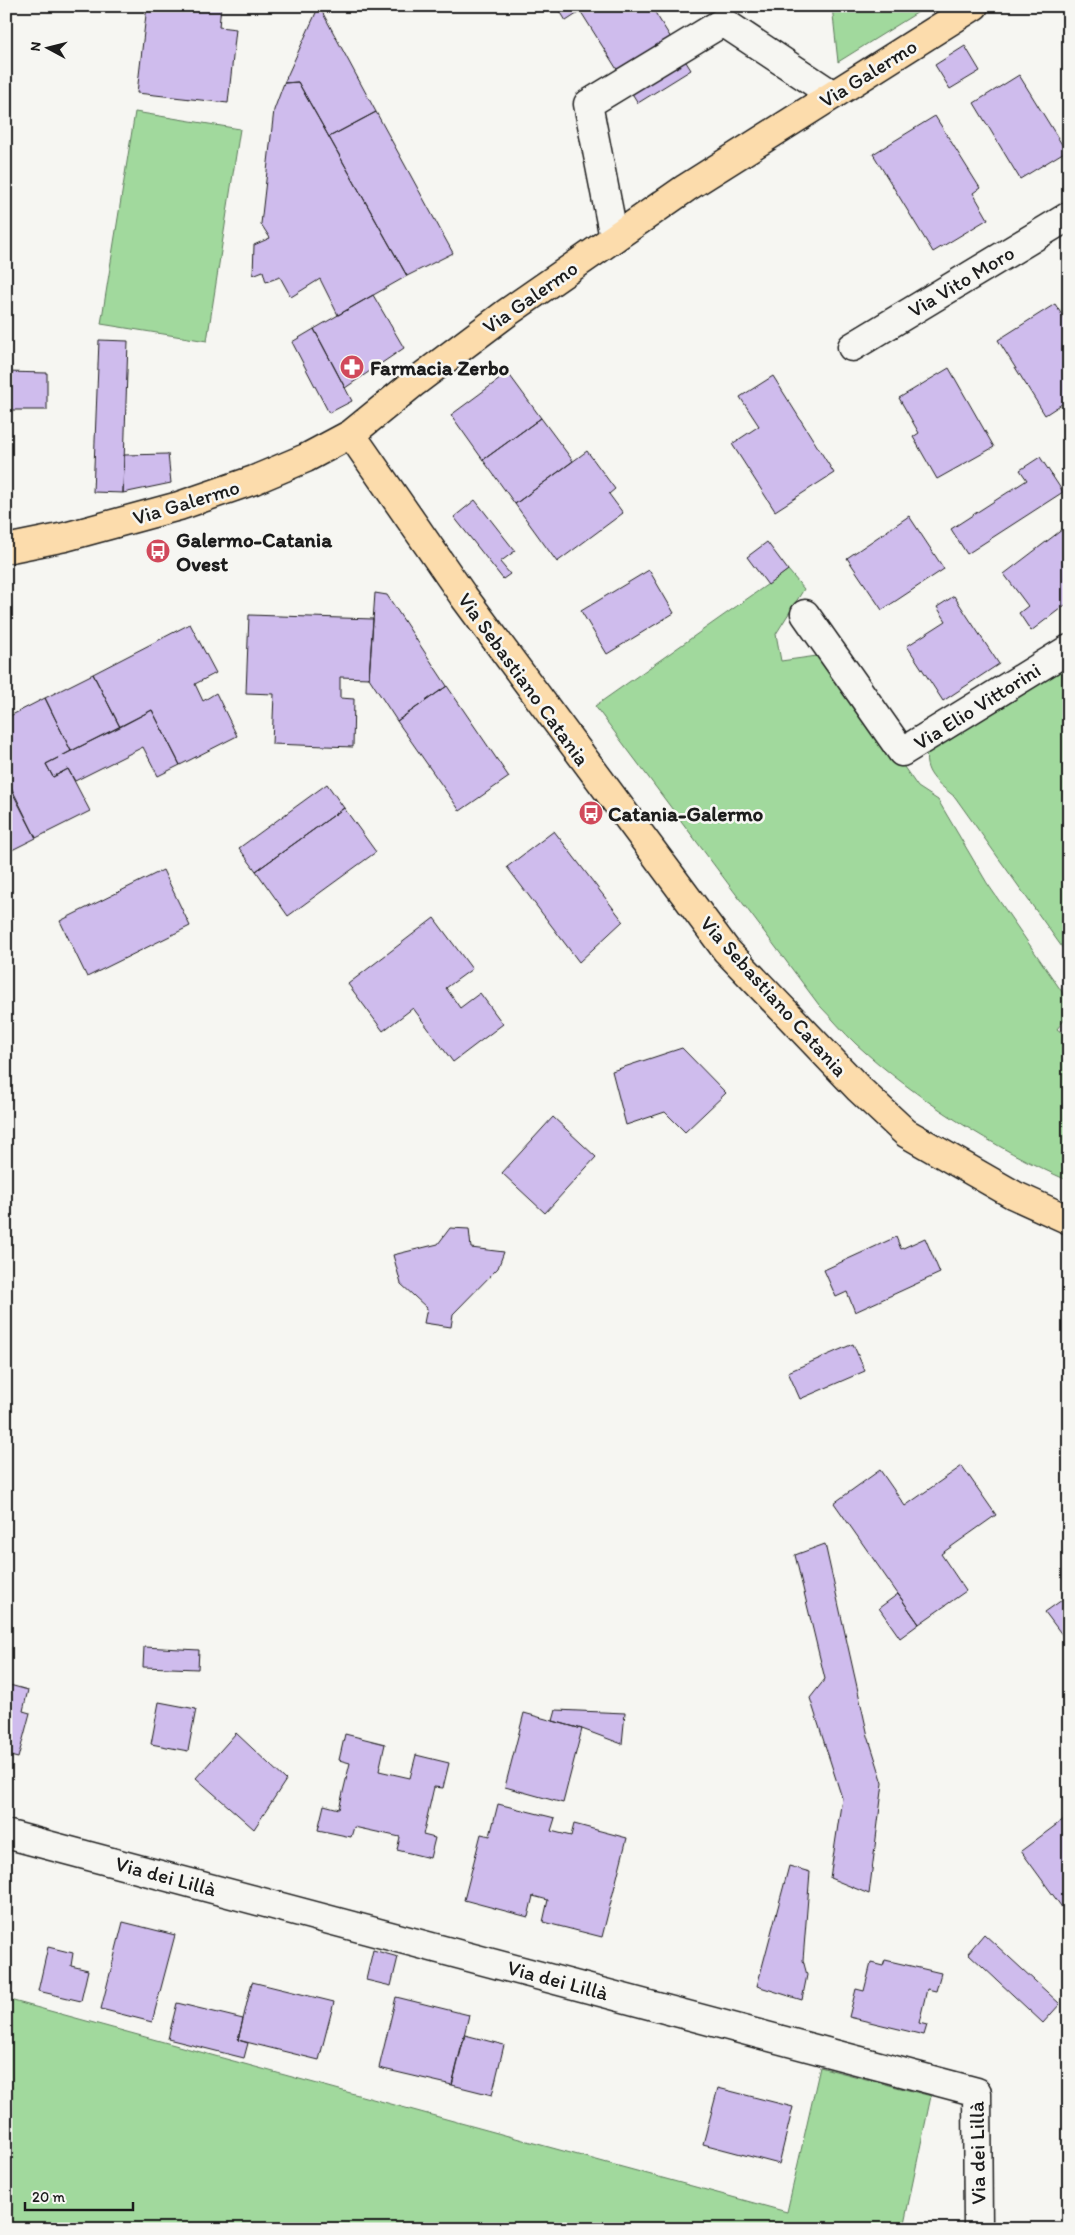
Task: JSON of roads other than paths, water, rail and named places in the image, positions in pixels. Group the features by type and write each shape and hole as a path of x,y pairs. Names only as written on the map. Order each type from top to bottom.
{"main road":[{"name":"Via Galermo","path":"6,549 65,537 179,506 254,480 306,458 351,434 414,382 508,312 686,188 974,6"},
{"name":"Via Sebastiano Catania","path":"351,434 475,612 726,950 859,1088 906,1132 1014,1195 1069,1220"}],"street":[{"path":"614,238 588,104 722,22 834,95"},
{"name":"Via Vito Moro","path":"852,347 1069,216"},
{"name":"Via Elio Vittorini","path":"804,614 902,752 1069,649"},
{"name":"Via dei Lillà","path":"6,1834 977,2092 978,2229"}],"place":[{"name":"Farmacia Zerbo","path":"352,367"},
{"name":"Galermo-Catania Ovest","path":"158,551"},
{"name":"Catania-Galermo","path":"591,813"}]}
